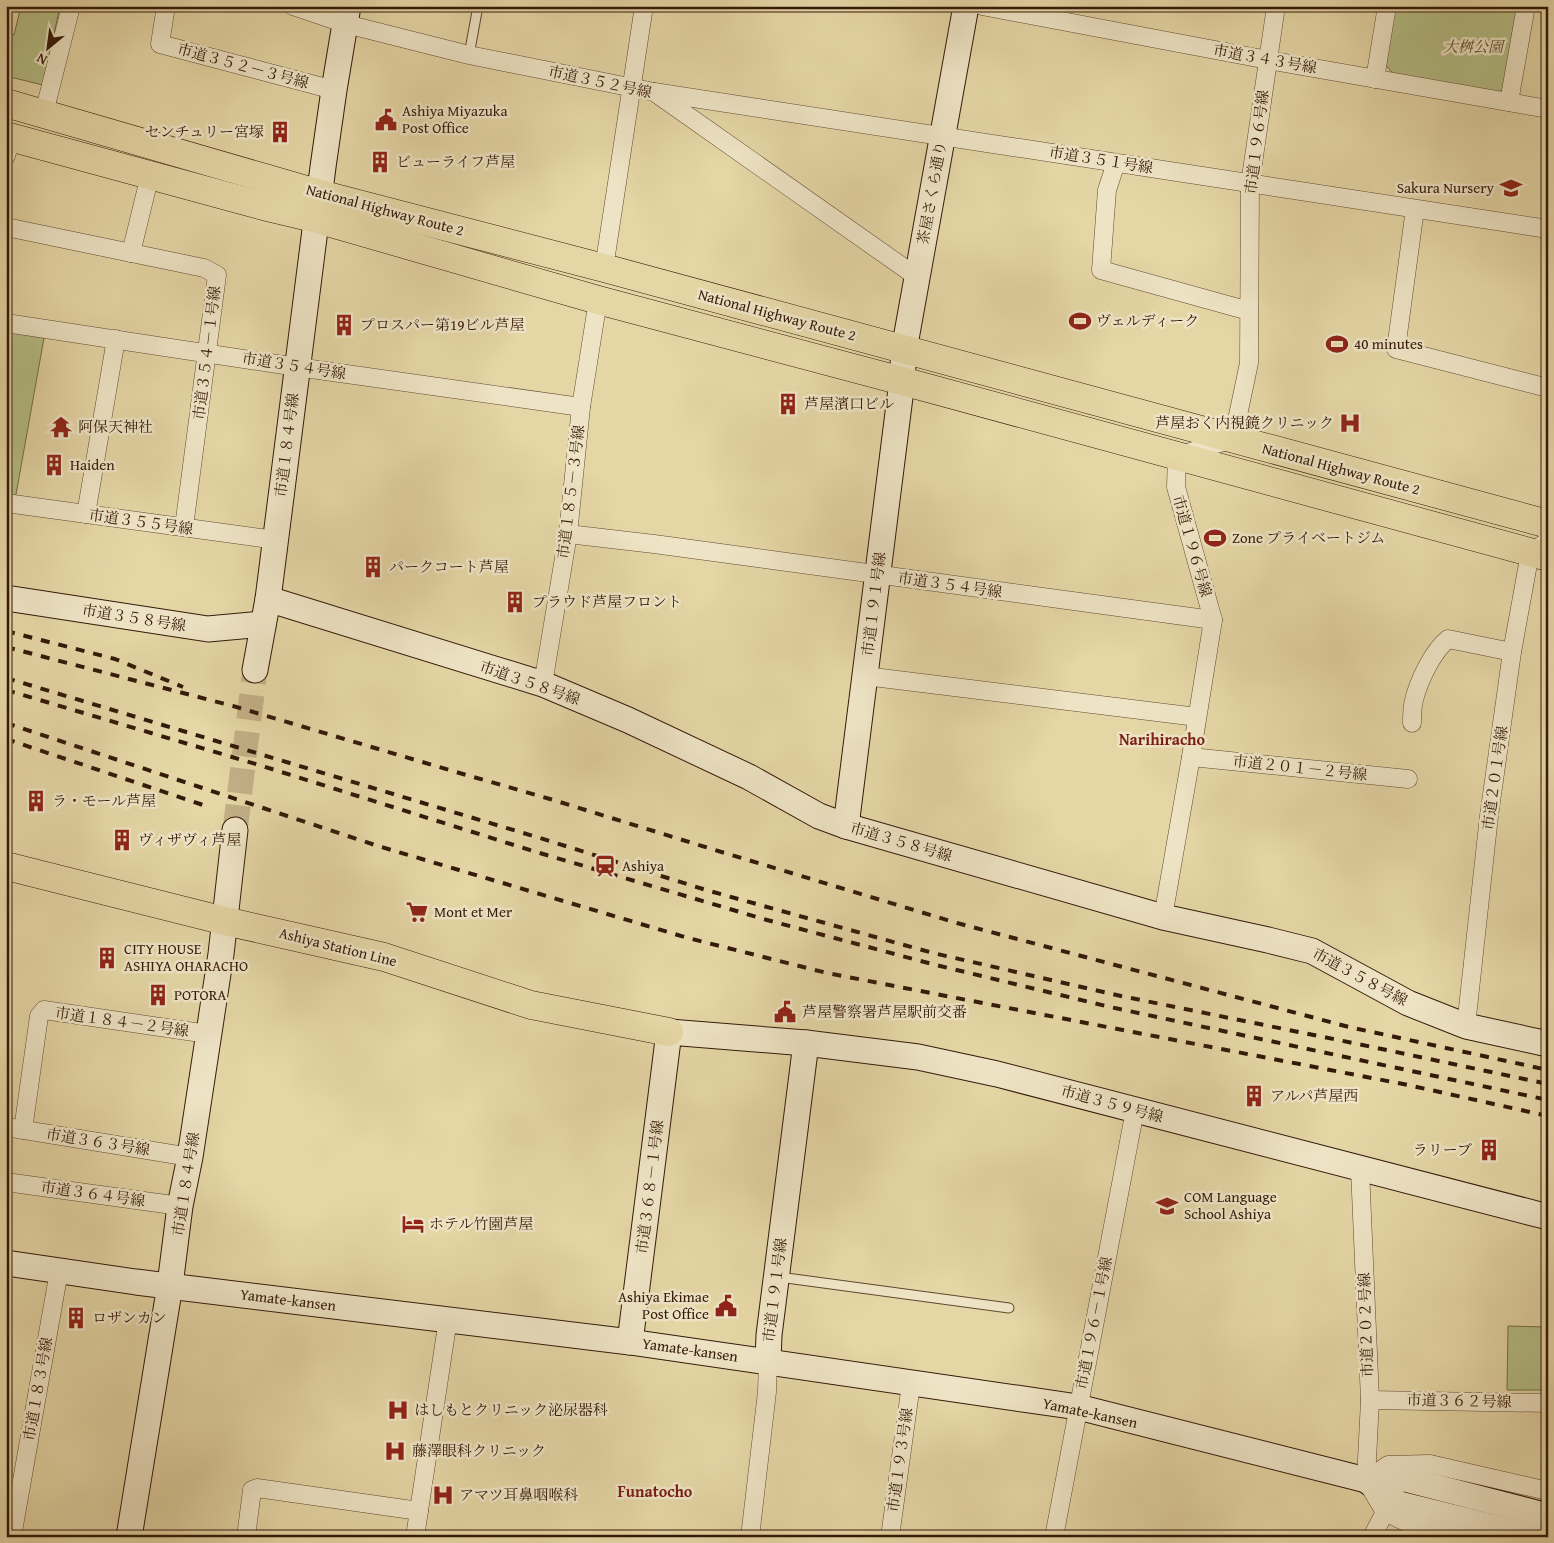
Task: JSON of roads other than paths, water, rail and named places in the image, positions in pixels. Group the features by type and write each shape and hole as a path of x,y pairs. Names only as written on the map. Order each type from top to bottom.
{"main road":[{"name":"National Highway Route 2","path":"6,103 44,113 598,300 1177,456 1542,550"},
{"name":"National Highway Route 2","path":"8,143 150,175 318,206 604,268 1548,524"},
{"name":"Ashiya Station Line","path":"6,866 384,957 531,1005 669,1032"}],"street":[{"path":"44,113 71,6"},
{"name":"市道３５２－３号線","path":"166,6 160,44 334,90"},
{"name":"市道３５２号線","path":"293,6 347,15 469,55 654,92 917,277"},
{"path":"604,268 644,6"},
{"name":"茶屋さくら通り","path":"902,381 904,350 966,6"},
{"name":"市道３４３号線","path":"982,6 1268,60 1548,109"},
{"name":"市道１９６号線","path":"1233,439 1249,363 1250,184 1276,6"},
{"path":"1375,79 1387,6"},
{"path":"1509,102 1526,6"},
{"name":"市道１８４号線","path":"255,670 268,599 318,206 334,90 347,15"},
{"name":"市道３５１号線","path":"654,92 1548,230"},
{"path":"1116,163 1107,190 1101,270 1249,310"},
{"path":"131,253 150,175"},
{"path":"1415,209 1396,349 1548,388"},
{"name":"市道３５４－１号線","path":"6,227 204,268 217,275 184,527"},
{"name":"市道１８５－３号線","path":"543,684 568,534 581,407 598,300"},
{"name":"市道３５４号線","path":"6,323 581,407"},
{"path":"86,514 116,339"},
{"name":"市道１９１号線","path":"846,826 902,381"},
{"path":"1177,456 1233,439"},
{"name":"市道１９６号線","path":"1163,917 1213,620 1176,487 1177,456"},
{"name":"市道３５５号線","path":"6,503 276,540"},
{"name":"市道３５４号線","path":"568,534 1213,620"},
{"name":"市道２０１号線","path":"1466,1026 1489,816 1512,652 1542,550"},
{"name":"市道３５８号線","path":"6,598 208,629 263,624"},
{"name":"市道３５８号線","path":"268,599 543,684 628,720 749,777 819,816 846,826 1163,917 1312,951 1408,1003 1466,1026 1548,1044"},
{"path":"1412,723 1414,701 1422,676 1442,644 1448,639 1512,652"},
{"path":"865,676 1197,718"},
{"name":"市道２０１－２号線","path":"1191,757 1408,779"},
{"name":"市道１８４号線","path":"129,1537 178,1236 180,1206 190,1156 225,920 235,830"},
{"name":"市道１８４－２号線","path":"15,1129 39,1016 44,1010 208,1034"},
{"name":"市道３５９号線","path":"669,1032 806,1043 918,1057 997,1074 1548,1217"},
{"name":"市道３６８－１号線","path":"630,1342 669,1032"},
{"name":"市道１９１号線","path":"750,1537 767,1392 769,1334 806,1043"},
{"name":"市道１９６－１号線","path":"1054,1537 1135,1110"},
{"name":"市道３６３号線","path":"15,1129 190,1156"},
{"name":"市道２０２号線","path":"1360,1169 1370,1400 1366,1480"},
{"name":"市道３６４号線","path":"6,1182 180,1206"},
{"name":"Yamate-kansen","path":"6,1264 630,1342 1078,1407 1366,1480 1405,1479 1548,1516"},
{"name":"市道１８３号線","path":"12,1537 60,1271"},
{"path":"415,1537 448,1319"},
{"name":"市道１９３号線","path":"890,1537 911,1384"},
{"name":"市道３６２号線","path":"1370,1400 1548,1403"},
{"path":"1453,1537 1416,1527 1384,1512 1366,1480 1388,1465 1430,1464 1548,1491"},
{"name":"Yamate-kansen","path":"1366,1480 1399,1504 1533,1537"},
{"path":"246,1537 252,1490 257,1488 419,1510"},
{"path":"1372,1537 1384,1512"}],"lane":[{"path":"469,55 478,6"},
{"path":"776,1277 1009,1308"}],"tunnel":[{"path":"235,830 255,670"}],"railway":[{"path":"6,631 115,659 183,687"},
{"path":"6,647 233,706 550,799 957,923 1349,1027 1548,1070"},
{"path":"6,678 540,838 706,890 933,953 1121,996 1548,1084"},
{"path":"6,690 259,765 533,851 767,920 932,964 1110,1007 1548,1100"},
{"path":"6,723 378,846 688,938 827,973 1408,1085 1548,1116"},
{"path":"6,739 209,807"}],"place":[{"name":"Ashiya Miyazuka Post Office","path":"386,120"},
{"name":"センチュリー宮塚","path":"280,132"},
{"name":"ビューライフ芦屋","path":"380,162"},
{"name":"Sakura Nursery","path":"1511,188"},
{"name":"ヴェルディーク","path":"1080,321"},
{"name":"プロスパー第19ビル芦屋","path":"344,325"},
{"name":"40 minutes","path":"1337,344"},
{"name":"芦屋濱口ビル","path":"788,404"},
{"name":"芦屋おく内視鏡クリニック","path":"1350,423"},
{"name":"阿保天神社","path":"61,427"},
{"name":"Haiden","path":"54,465"},
{"name":"Zone プライベートジム","path":"1215,538"},
{"name":"パークコート芦屋","path":"373,567"},
{"name":"プラウド芦屋フロント","path":"515,602"},
{"name":"ラ・モール芦屋","path":"36,801"},
{"name":"ヴィザヴィ芦屋","path":"122,840"},
{"name":"Ashiya","path":"605,866"},
{"name":"Mont et Mer","path":"417,912"},
{"name":"CITY HOUSE ASHIYA OHARACHO","path":"107,958"},
{"name":"POTORA","path":"158,995"},
{"name":"芦屋警察署芦屋駅前交番","path":"785,1012"},
{"name":"アルパ芦屋西","path":"1254,1096"},
{"name":"ラリーブ","path":"1489,1150"},
{"name":"COM Language School Ashiya","path":"1167,1206"},
{"name":"ホテル竹園芦屋","path":"413,1224"},
{"name":"Ashiya Ekimae Post Office","path":"726,1306"},
{"name":"ロザンカン","path":"76,1318"},
{"name":"はしもとクリニック泌尿器科","path":"398,1410"},
{"name":"藤澤眼科クリニック","path":"395,1451"},
{"name":"アマツ耳鼻咽喉科","path":"443,1495"}],"district":[{"name":"Narihiracho","path":"1162,739"},
{"name":"Funatocho","path":"655,1491"}],"park label":[{"name":"大桝公園","path":"1473,47"}]}
